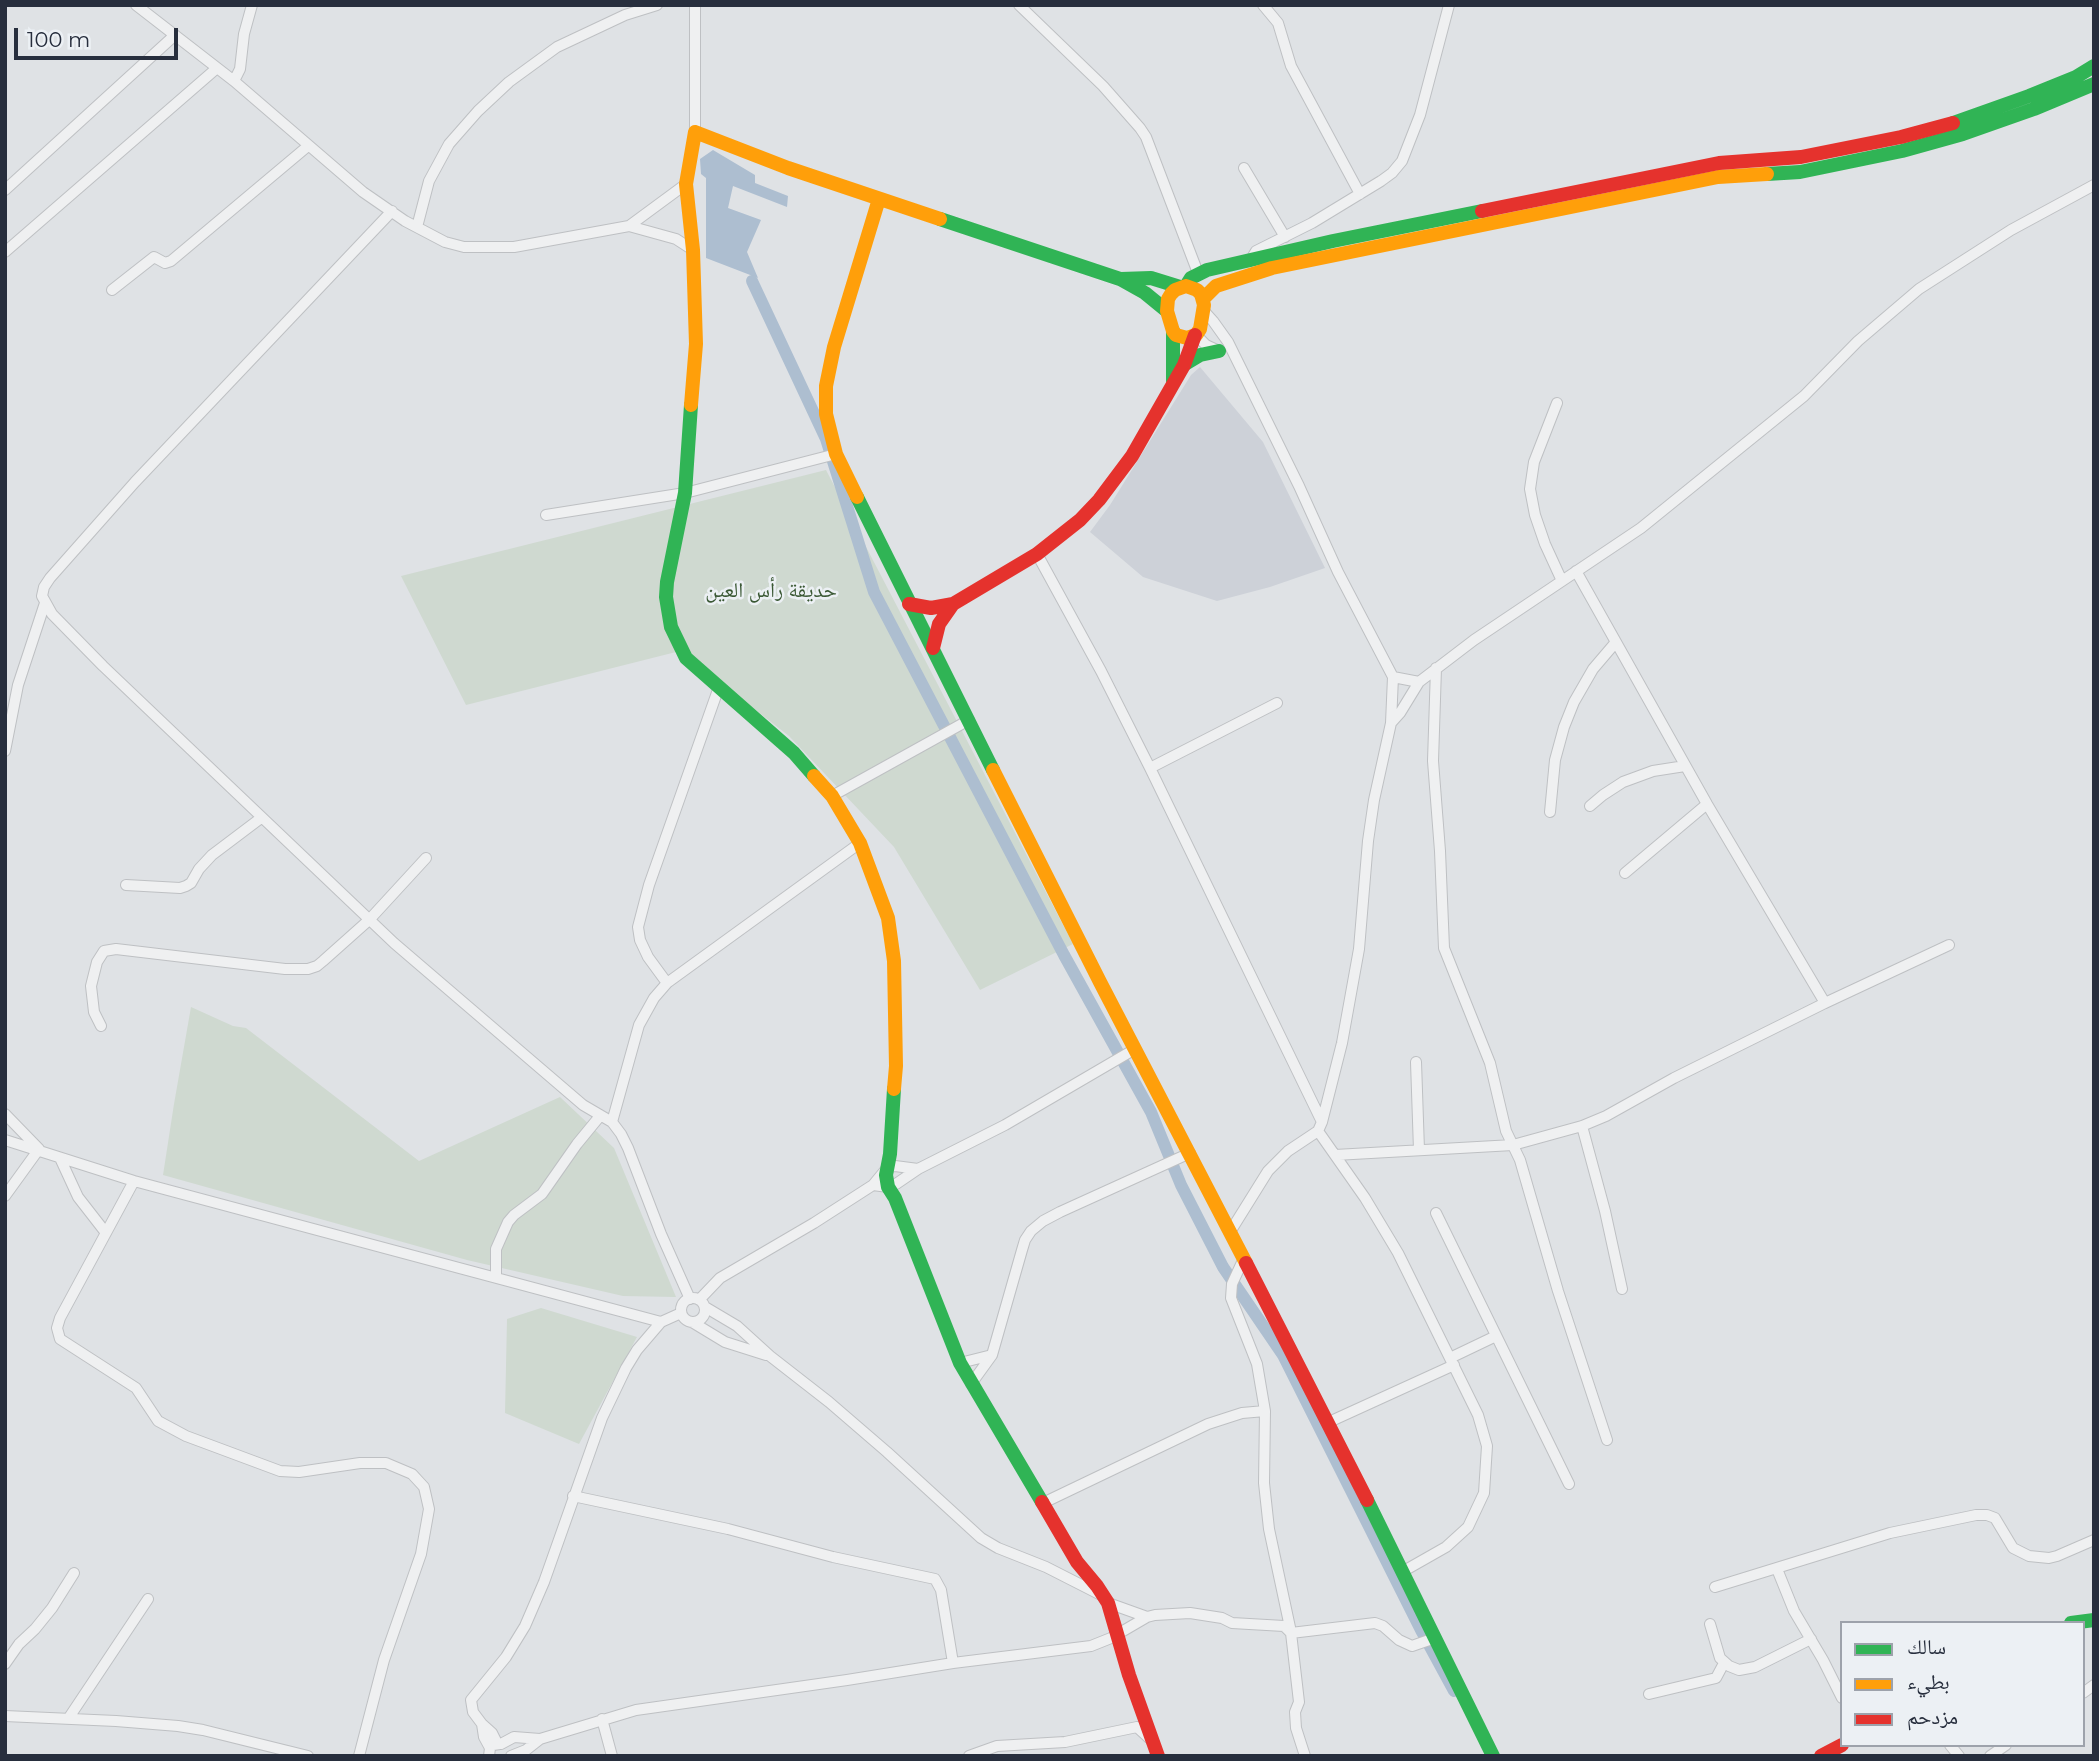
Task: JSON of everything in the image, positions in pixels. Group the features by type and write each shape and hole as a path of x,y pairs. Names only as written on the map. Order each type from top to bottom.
{"street":[{"path":"136,5 234,81 363,192 446,243 464,247 514,247 629,226 686,184"},
{"path":"234,81 240,69 244,34 252,5"},
{"path":"417,227 429,181 449,144 478,111 509,82 557,47 625,15 657,5"},
{"path":"695,5 695,132 686,184 693,250 695,344 685,493 667,582 667,612 676,640 686,658 794,752 832,796 860,843 888,918 894,961 896,1066 891,1163 893,1190 960,1363 1077,1562 1107,1600 1157,1756"},
{"path":"1019,5 1103,86 1146,137 1198,273"},
{"path":"1263,5 1278,23 1291,66 1360,194"},
{"path":"1255,265 1256,251 1312,223 1360,194 1392,173 1402,161 1420,116 1449,5"},
{"path":"5,190 175,35"},
{"path":"1173,383 1173,331 1167,311 1168,299 1198,273 1255,265 1413,232 1719,163 1801,157 1901,137 1959,121 2029,96 2076,77 2094,66"},
{"path":"5,252 217,68"},
{"path":"1413,232 1718,177 1800,172 1902,151 2034,110 2094,84"},
{"path":"695,132 788,168 1120,279 1145,293 1167,311"},
{"path":"112,290 154,257 165,263 171,261 308,146"},
{"path":"1244,167 1285,237"},
{"path":"1391,723 1419,682 1436,668 1641,528 1715,470 1804,396 1858,341 1919,289 2011,230 2094,185"},
{"path":"879,199 834,347 826,386 826,414 836,454 933,648 964,723 1129,1053 1190,1153 1329,1422 1432,1639 1493,1756"},
{"path":"391,211 135,482 50,578 42,596 52,614 103,666 369,920 450,993 583,1105 612,1122 628,1148 661,1234 705,1312 701,1320 692,1322"},
{"path":"629,226 676,240 693,250"},
{"path":"909,604 931,608 953,604 1037,554 1080,520 1132,456 1184,365 1195,335 1200,329 1204,305 1216,286 1255,265"},
{"path":"1120,279 1151,278 1196,290 1221,331 1226,352 1299,486 1338,572 1393,677 1391,723 1374,800 1366,857 1363,922 1355,973 1342,1043 1320,1126 1268,1171 1230,1232"},
{"path":"1173,331 1186,338 1195,335"},
{"path":"1195,335 1206,345 1226,352"},
{"path":"1184,365 1200,355 1226,352"},
{"path":"1557,403 1534,462 1530,489 1545,544 1562,581"},
{"path":"546,515 685,493 836,454"},
{"path":"1037,554 1150,768 1320,1126 1335,1155 1383,1226 1478,1415 1487,1446 1484,1493 1468,1527 1458,1538 1402,1572"},
{"path":"1576,571 1685,766 1825,1003"},
{"path":"5,751 18,685 45,603"},
{"path":"933,648 939,624 953,604"},
{"path":"1550,812 1555,760 1564,727 1574,702 1593,669 1616,642"},
{"path":"1436,668 1433,761 1444,948 1486,1051 1506,1131 1520,1160 1558,1291 1607,1440"},
{"path":"1393,677 1419,682"},
{"path":"667,983 648,957 640,940 638,927 649,885 719,687"},
{"path":"1150,768 1277,703"},
{"path":"832,796 964,723"},
{"path":"1590,806 1623,782 1653,771 1685,766"},
{"path":"1625,873 1707,804"},
{"path":"126,885 186,886 212,855 261,818"},
{"path":"612,1122 639,1025 667,983 860,843"},
{"path":"101,1026 94,1012 91,986 97,962 104,951 116,949 285,969 308,969 317,966 369,920 426,858"},
{"path":"1335,1155 1513,1145 1582,1126 1825,1003 1949,945"},
{"path":"893,1190 918,1169 996,1129 1129,1053"},
{"path":"1416,1062 1419,1150"},
{"path":"5,1114 39,1149"},
{"path":"496,1277 496,1249 508,1222 542,1194 600,1116"},
{"path":"1582,1126 1622,1289"},
{"path":"5,1140 134,1181 661,1322"},
{"path":"5,1196 39,1149"},
{"path":"971,1384 992,1355 1025,1240 1031,1231 1042,1221 1060,1212 1190,1153"},
{"path":"60,1158 78,1197 106,1233"},
{"path":"891,1163 918,1169"},
{"path":"698,1302 720,1278 873,1185 891,1163"},
{"path":"134,1181 60,1318 57,1332 63,1341 136,1388 158,1421 186,1436 280,1471 299,1472 360,1463 386,1464 404,1469 424,1487 429,1509 421,1554 384,1660 359,1756"},
{"path":"873,1185 893,1190"},
{"path":"1436,1213 1569,1484"},
{"path":"1244,1258 1232,1284 1231,1298 1257,1364 1265,1411 1264,1483 1269,1529 1291,1633 1299,1702 1295,1712 1296,1728 1305,1756"},
{"path":"770,1356 725,1342 684,1318 681,1313 682,1304 698,1302 737,1326 887,1452 981,1538 1147,1617"},
{"path":"681,1313 661,1322 637,1350 618,1384 602,1418 544,1582 525,1626 506,1657 471,1700 471,1708 482,1724 484,1737 494,1748 507,1750 509,1756 526,1750 540,1739 603,1719 663,1705 953,1663 1082,1648 1098,1644 1147,1617 1191,1613 1222,1618 1231,1623 1284,1626 1291,1633"},
{"path":"1329,1422 1452,1362 1496,1336"},
{"path":"960,1363 992,1355"},
{"path":"1043,1503 1208,1424 1242,1413 1265,1411"},
{"path":"573,1496 728,1529 832,1557 935,1579 941,1590 953,1663"},
{"path":"1715,1587 1890,1533 1976,1515 1995,1518 2013,1548 2029,1556 2049,1558 2094,1540"},
{"path":"1777,1569 1794,1611 1840,1694"},
{"path":"5,1664 19,1644 52,1608 74,1573"},
{"path":"68,1719 148,1599"},
{"path":"1291,1633 1375,1623 1412,1646 1432,1639"},
{"path":"1710,1624 1717,1653 1724,1663 1734,1669 1749,1669 1811,1639"},
{"path":"1648,1695 1716,1678 1724,1663"},
{"path":"5,1716 178,1726 308,1756"},
{"path":"603,1719 612,1756"},
{"path":"969,1756 997,1746 1065,1742 1137,1727 1152,1740"},
{"path":"494,1748 514,1737 540,1739"},
{"path":"1821,1756 1840,1746"}],"shaded area":[{"path":"1200,367 1263,442 1325,568 1217,601 1143,577 1090,532 1110,505 1191,375"}],"green space":[{"name":"حديقة رأس العين","path":"826,470 1073,944 980,990 894,847 789,736 680,651 466,705 401,576"},
{"path":"191,1007 233,1026 246,1028 419,1161 560,1097 614,1148 676,1297 623,1296 467,1260 163,1175"},
{"path":"541,1308 637,1337 579,1444 505,1413 507,1319"}],"water":[{"path":"713,150 755,175 755,183 788,196 787,207 733,186 728,208 761,220 747,252 758,278 706,258 706,178 701,174 700,159"}],"waterway":[{"path":"752,281 826,439 874,592 1064,955 1151,1112 1181,1185 1223,1267 1283,1355 1454,1691"}],"traffic: fast":[{"path":"1953,123 2029,96 2076,77 2094,66"},
{"path":"1767,174 1800,172 1902,151 1963,134 2094,84"},
{"path":"1186,286 1191,278 1207,270 1482,211"},
{"path":"940,219 1120,279 1145,293 1167,311"},
{"path":"1121,279 1151,278 1180,287"},
{"path":"1173,331 1173,381"},
{"path":"1185,364 1200,355 1219,351"},
{"path":"691,405 685,493 667,582 666,597 671,627 686,658 794,753 814,776"},
{"path":"857,497 993,770"},
{"path":"894,1089 886,1175 888,1187 895,1198 960,1363 1042,1502"},
{"path":"1367,1500 1493,1756"},
{"path":"2085,1621 2094,1620"}],"traffic: slow":[{"path":"691,405 696,344 693,250 686,184 695,132 788,168 940,219"},
{"path":"1203,299 1216,286 1272,268 1718,177 1767,174"},
{"path":"857,497 836,454 826,414 826,386 834,347 879,199"},
{"path":"1186,286 1201,294 1204,305 1200,329 1196,335 1187,338 1176,335 1173,331 1167,311 1171,294 1186,286"},
{"path":"993,770 1246,1263"},
{"path":"814,776 832,796 860,843 888,918 894,961 894,1089"}],"traffic: jam":[{"path":"1482,211 1719,163 1801,157 1901,137 1953,123"},
{"path":"909,604 931,608 953,604 1037,554 1080,520 1099,500 1132,456 1184,365 1195,335"},
{"path":"933,648 939,624 953,604"},
{"path":"1246,1263 1367,1500"},
{"path":"1042,1502 1077,1562 1108,1603 1129,1675 1158,1756"},
{"path":"1821,1756 1840,1746"}]}
